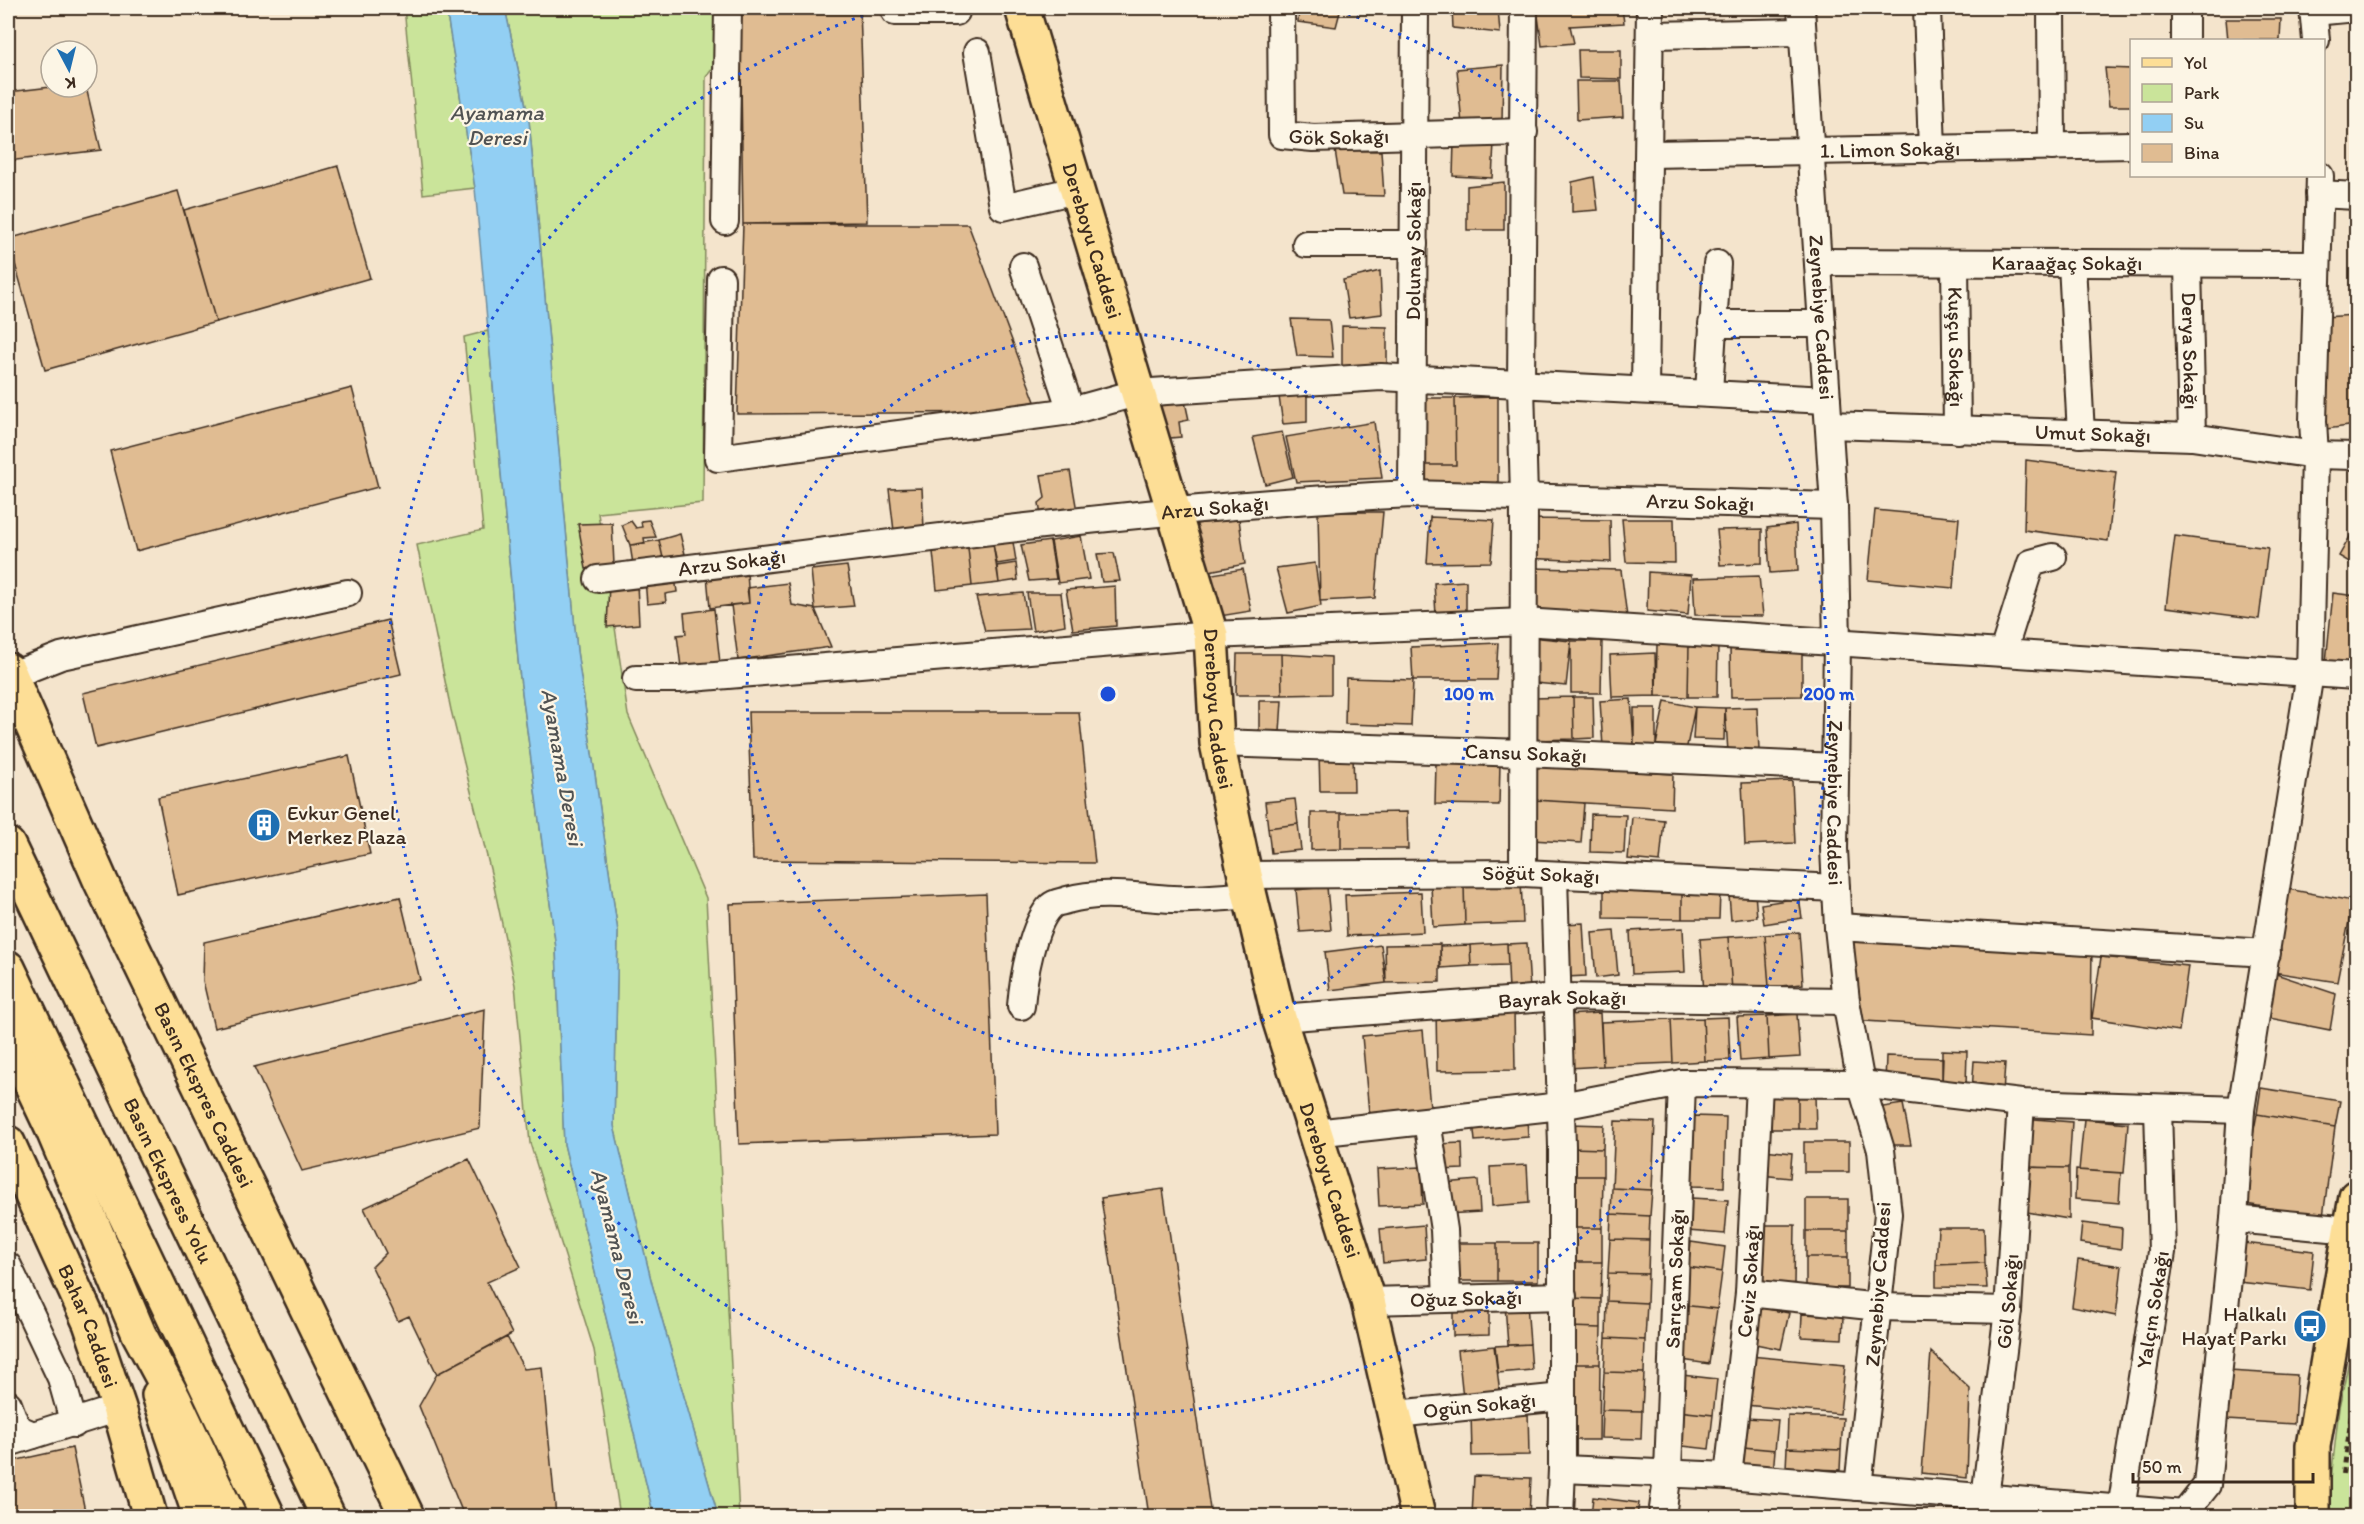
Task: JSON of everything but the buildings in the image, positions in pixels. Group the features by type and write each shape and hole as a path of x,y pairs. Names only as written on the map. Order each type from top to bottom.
{"main road":[{"name":"Dereboyu Caddesi","path":"1022,8 1136,393 1211,635 1217,743 1247,885 1279,1018 1368,1300 1395,1414"},
{"name":"Basın Ekspres Caddesi","path":"9,673 101,882 407,1516"},
{"name":"Basın Ekspress Yolu","path":"8,845 328,1516"},
{"path":"8,968 268,1516"},
{"path":"8,1035 76,1183 139,1334 200,1516"},
{"name":"Bahar Caddesi","path":"8,1143 90,1323 119,1408 150,1516"},
{"path":"2313,1516 2313,1446 2356,1197"},
{"path":"139,1334 174,1399 229,1516"},
{"path":"1395,1414 1418,1516"},
{"path":"1395,1414 1442,1516"}],"street":[{"path":"725,221 728,8"},
{"path":"895,12 956,12 955,8"},
{"name":"Gök Sokağı","path":"1281,8 1282,135 1313,138 1524,132"},
{"name":"Dolunay Sokağı","path":"1412,494 1415,8"},
{"path":"1523,873 1524,497 1521,386 1524,8"},
{"path":"1645,390 1652,35 1650,8"},
{"path":"1927,8 1932,150"},
{"path":"2051,8 2052,147"},
{"path":"2185,8 2185,39"},
{"path":"2316,39 2313,10 2356,8"},
{"path":"1652,35 1801,20"},
{"name":"Zeynebiye Caddesi","path":"1801,20 1834,506 1838,927 1846,1000 1861,1084 1881,1150 1888,1214 1858,1487"},
{"path":"977,52 1004,207 1076,190"},
{"name":"1. Limon Sokağı","path":"1650,154 2130,145"},
{"path":"1562,1470 1668,1472 1728,1476 2184,1514 2207,1485 2234,1219 2241,1110 2310,673 2315,455 2313,421 2320,185 2356,196"},
{"path":"1306,244 1414,244"},
{"name":"Karaağaç Sokağı","path":"1818,262 2318,264"},
{"name":"Kuşçu Sokağı","path":"1955,263 1956,430"},
{"path":"1709,392 1717,264"},
{"path":"2072,264 2081,434"},
{"name":"Derya Sokağı","path":"2188,265 2192,437"},
{"path":"1023,266 1071,411"},
{"path":"721,279 718,458 1071,411 1136,393 1240,385 1411,377 1521,386 1709,392 1827,400"},
{"path":"1712,324 1822,324"},
{"name":"Umut Sokağı","path":"1829,425 2192,437 2315,455 2356,456"},
{"name":"Arzu Sokağı","path":"598,579 1173,511 1412,494 1834,506"},
{"path":"2003,652 2031,563 2053,557"},
{"path":"9,673 60,656 348,593"},
{"path":"636,679 679,679 1211,635 1524,622 2356,676"},
{"name":"Cansu Sokağı","path":"1217,743 1524,753 1835,767"},
{"name":"Söğüt Sokağı","path":"1021,1006 1023,981 1044,915 1052,904 1086,894 1120,893 1173,899 1247,885 1523,873 1554,877 1836,888"},
{"path":"1554,877 1559,997 1563,1296 1560,1516"},
{"path":"1838,927 2267,953"},
{"name":"Bayrak Sokağı","path":"1279,1018 1559,997 1846,1000"},
{"path":"1316,1133 1561,1107 1682,1083 1861,1084 2021,1103 2241,1110"},
{"name":"Sarıçam Sokağı","path":"1662,1516 1668,1472 1682,1083"},
{"name":"Ceviz Sokağı","path":"1728,1476 1749,1293 1759,1084"},
{"name":"Göl Sokağı","path":"1985,1498 2008,1310 2021,1103"},
{"name":"Yalçın Sokağı","path":"2121,1509 2162,1252 2158,1108"},
{"path":"1427,1121 1444,1230 1447,1299"},
{"path":"2234,1219 2351,1230"},
{"path":"8,1266 62,1378 75,1424"},
{"path":"1749,1293 1879,1307 2008,1310"},
{"name":"Oğuz Sokağı","path":"1368,1300 1563,1296"},
{"name":"Ogün Sokağı","path":"1395,1414 1562,1397"},
{"path":"8,1404 17,1428 33,1435"},
{"path":"8,1443 75,1424 119,1408"}],"path":[{"path":"2343,1477 2356,1379"}],"green space":[{"path":"404,8 446,8 475,188 423,194"},
{"path":"505,8 717,8 713,68 706,77 703,503 598,513 628,715 706,898 739,1516 718,1516 652,1284 614,1126 618,932 577,651 529,120"},
{"path":"488,331 519,670 556,948 564,1144 654,1516 620,1516 594,1350 530,1143 515,985 492,877 451,710 417,545 483,530 464,337"},
{"path":"2356,1328 2356,1516 2327,1516 2339,1408"}],"water":[{"name":"Ayamama Deresi","path":"446,8 505,8 529,120 577,651 618,932 614,1126 652,1284 718,1516 654,1516 564,1144 556,948 519,670 475,188"}],"place":[{"name":"Evkur Genel Merkez Plaza","path":"264,825"},
{"name":"Halkalı Hayat Parkı","path":"2310,1326"}]}
